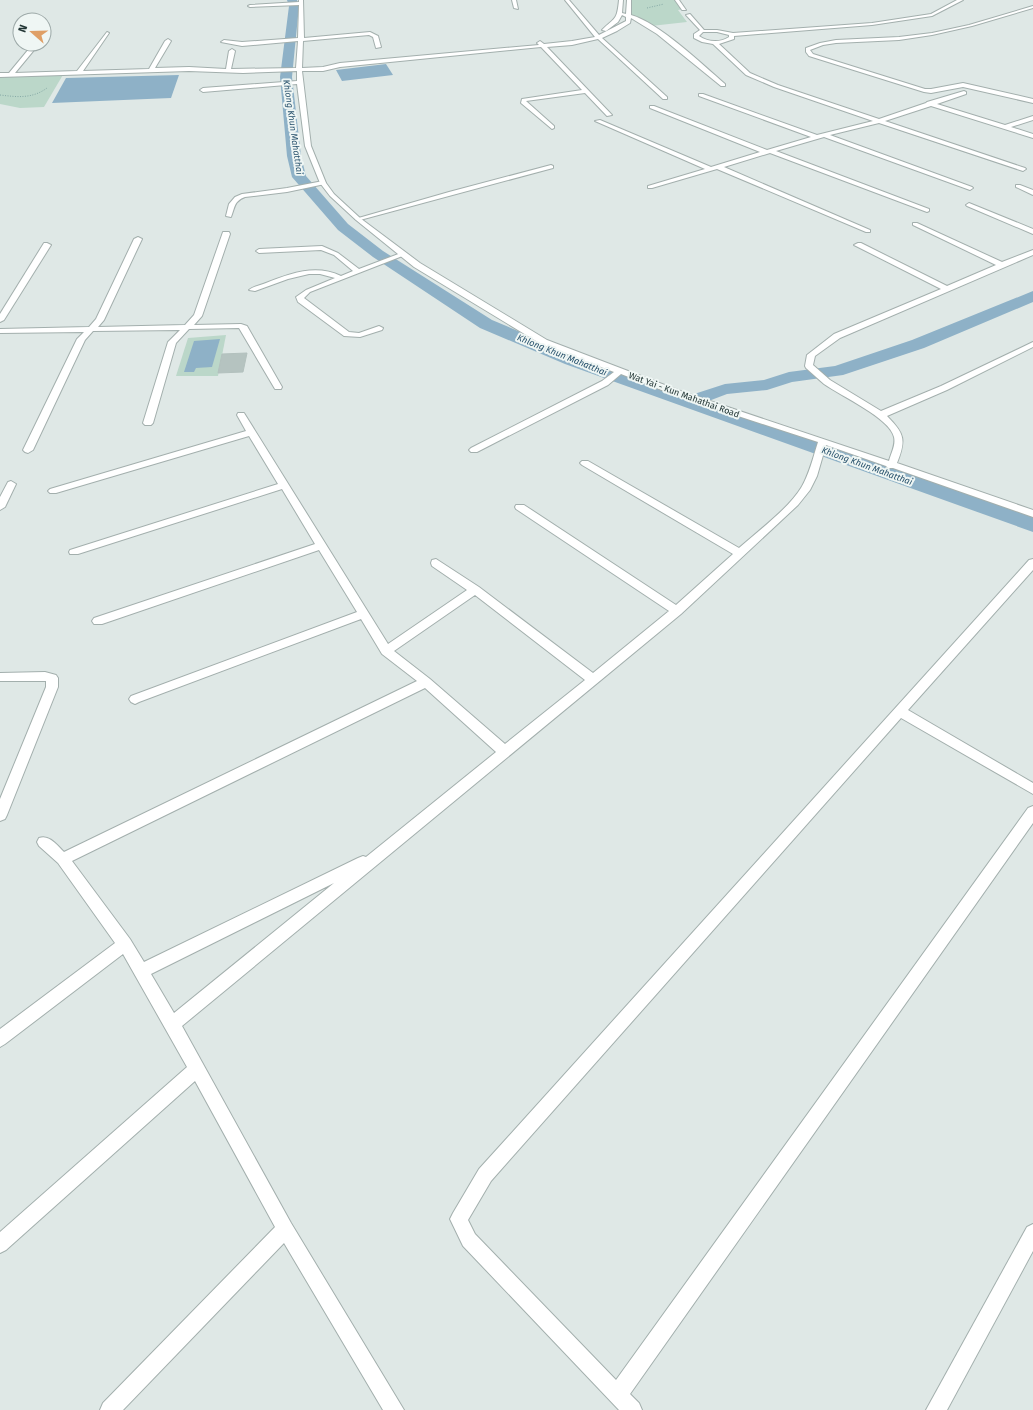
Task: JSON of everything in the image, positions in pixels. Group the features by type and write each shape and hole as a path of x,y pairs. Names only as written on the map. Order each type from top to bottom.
{"street":[{"path":"567,0 597,36 665,98"},
{"path":"597,36 616,20 620,14 621,0"},
{"path":"0,75 12,73 152,68 228,68 243,71 320,63 339,64 542,44 583,42 617,30 628,22 629,0"},
{"path":"677,0 684,9"},
{"path":"732,35 730,40 714,42 696,37 698,33 703,31 717,30 732,35 872,24 932,15 961,0"},
{"path":"250,6 299,2"},
{"name":"Wat Yai - Kun Mahathai Road","path":"299,2 301,39 299,66 308,146 323,183 332,194 358,219 403,254 544,342 618,373 822,445 891,466 1033,514"},
{"path":"620,14 629,15 648,24 723,85"},
{"path":"688,15 703,31"},
{"path":"80,70 107,33"},
{"path":"224,42 242,44 370,33 375,36 378,46"},
{"path":"152,68 168,41"},
{"path":"714,42 748,74 776,86 1023,169"},
{"path":"542,44 609,115"},
{"path":"228,68 232,51"},
{"path":"12,73 29,52"},
{"path":"299,66 323,69 339,64"},
{"path":"0,71 12,73"},
{"path":"203,90 300,82"},
{"path":"552,127 523,102 524,100 587,91"},
{"path":"650,187 816,137 878,121 964,93"},
{"path":"701,95 816,137"},
{"path":"930,103 1033,136"},
{"path":"652,107 768,152 927,210"},
{"path":"1005,127 1033,118"},
{"path":"598,121 868,231"},
{"path":"824,135 970,188"},
{"path":"1018,186 1033,192"},
{"path":"969,205 1033,232"},
{"path":"915,224 1002,265"},
{"path":"148,423 172,342 198,316 226,234"},
{"path":"28,450 81,339 100,320 138,239"},
{"path":"858,244 946,289"},
{"path":"0,320 47,245"},
{"path":"891,466 899,446 900,437 896,430 881,415 827,382 809,366 811,355 837,336 1033,252"},
{"path":"0,331 237,325 244,328 278,387"},
{"path":"881,415 944,388 1033,344"},
{"path":"474,450 605,383 618,373"},
{"path":"241,415 386,651 426,682 505,752"},
{"path":"53,491 252,432"},
{"path":"172,1024 677,611 741,554 795,503 805,490 812,476 822,445"},
{"path":"585,463 741,554"},
{"path":"0,507 11,484"},
{"path":"74,552 284,485"},
{"path":"520,507 677,611"},
{"path":"98,621 321,546"},
{"path":"436,563 475,590 593,680"},
{"path":"632,1410 469,1240 459,1220 485,1175 902,712 1033,563"},
{"path":"386,651 475,590"},
{"path":"135,699 364,614"},
{"path":"0,677 45,676 52,678 52,687 0,815"},
{"path":"63,859 426,682"},
{"path":"902,712 1033,789"},
{"path":"618,1394 1033,812"},
{"path":"44,842 63,859 125,944 197,1068 285,1229 393,1410"},
{"path":"141,972 382,853"},
{"path":"0,1039 125,944"},
{"path":"0,1244 197,1068"},
{"path":"110,1410 285,1229"},
{"path":"936,1410 1033,1233"}],"lane":[{"path":"514,0 516,8"},
{"path":"1033,7 983,22 933,34 833,42 817,44 808,49 808,52 811,54 913,88 931,91 950,86 963,85 1033,101"},
{"path":"358,219 451,192 551,167"},
{"path":"229,216 231,205 237,198 244,195 287,190 323,183"},
{"path":"259,251 322,248 336,254 359,272"},
{"path":"379,328 360,335 347,334 301,300 300,297 302,294 341,278 371,268 403,254"},
{"path":"252,290 310,271 329,273 341,278"}],"path":[{"path":"645,8 668,4"}],"green space":[{"path":"629,0 677,0 684,9 678,10 687,22 651,26 629,15"},
{"path":"64,73 44,107 20,108 0,104 0,75"},
{"path":"226,335 218,376 176,376 188,338"}],"water":[{"path":"386,64 393,75 342,81 336,70"},
{"path":"179,75 171,98 52,103 66,78"},
{"path":"220,339 212,367 196,368 194,372 184,372 194,341"}],"building":[{"path":"247,353 243,372 218,373 222,354"}],"waterway":[{"name":"Khlong Khun Mahatthai","path":"292,0 294,6 286,77 294,156 299,177 343,227 378,254 486,324 571,360 688,402"},
{"path":"688,402 725,389 767,385 789,377 837,371 918,344 1033,296"},
{"name":"Khlong Khun Mahatthai","path":"688,402 1033,525"}]}
